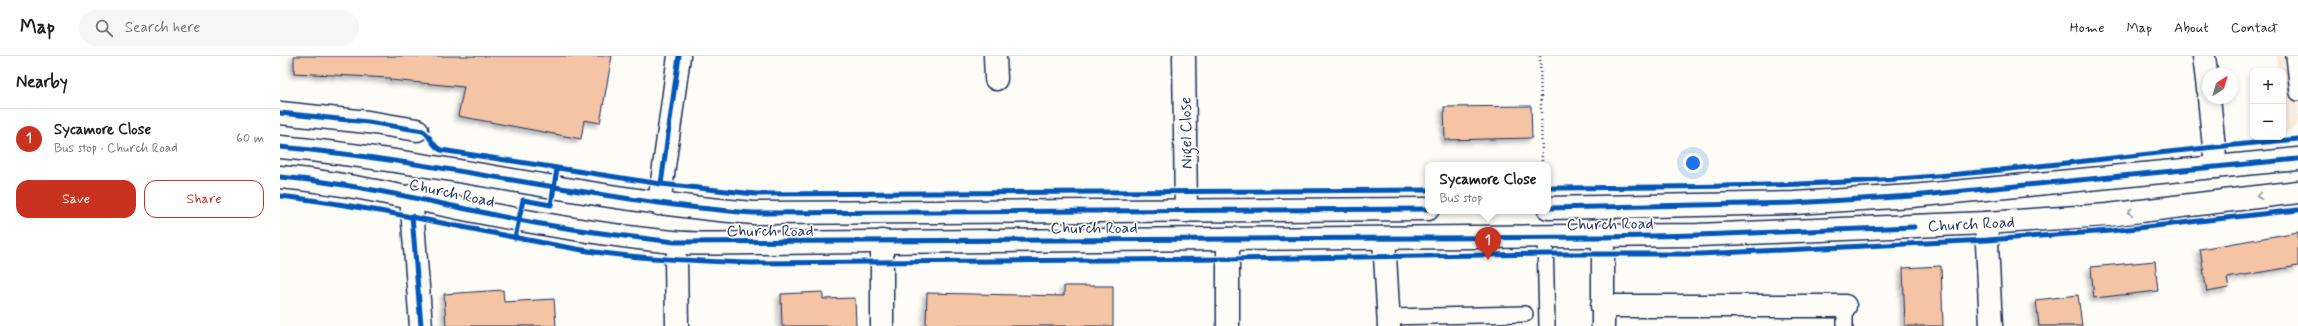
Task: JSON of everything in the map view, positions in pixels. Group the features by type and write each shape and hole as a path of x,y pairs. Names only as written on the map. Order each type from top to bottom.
{"main road":[{"path":"659,204 679,56"},
{"path":"995,56 996,79"},
{"name":"Nigel Close","path":"1184,56 1186,211"},
{"path":"2204,56 2205,68"},
{"path":"2210,104 2216,167"},
{"path":"280,112 368,122 417,130"},
{"name":"Church Road","path":"280,147 410,162 659,204 753,214 1425,209"},
{"name":"Church Road","path":"1551,208 1810,202 1912,196 2298,159"},
{"name":"Church Road","path":"280,177 315,180 411,196 519,220 599,233 675,251 882,241 1603,237 1788,232 1986,223 2108,215 2298,192"},
{"path":"411,196 421,326"},
{"path":"1986,223 1990,326"},
{"path":"1603,237 1602,316 1845,316"},
{"path":"1384,238 1388,322"},
{"path":"1228,239 1228,326"},
{"path":"882,241 882,326"},
{"path":"675,251 677,326"}],"lane":[{"path":"2294,56 2298,93"},
{"path":"1546,237 1547,326"},
{"path":"1388,322 1525,314"}],"path":[{"path":"1540,56 1542,162"}],"shaded area":[{"path":"2276,56 2298,56 2298,124 2286,133 2286,68 2278,68"}],"building":[{"path":"294,56 612,56 600,123 584,120 581,139 458,116 464,87 390,80 390,78 294,73"},
{"path":"1531,106 1532,138 1445,140 1444,107"},
{"path":"2298,232 2298,266 2227,278 2229,288 2207,292 2200,249"},
{"path":"2155,261 2158,291 2094,298 2091,267"},
{"path":"1941,266 1943,326 1905,326 1903,268"},
{"path":"1064,286 1113,286 1113,326 926,326 927,293 1064,296"},
{"path":"503,290 504,302 554,299 556,326 446,326 444,294"},
{"path":"823,292 823,299 855,298 856,326 782,326 781,294"},
{"path":"2078,295 2082,326 2039,326 2036,300"}],"cycle path":[{"path":"661,184 679,56"},
{"path":"280,113 368,122 423,131 441,150 661,184 755,194 1425,190"},
{"path":"1551,188 1730,186 1866,181 2008,169 2298,139"},
{"path":"280,147 339,153 634,200 753,213 1425,209"},
{"path":"1551,208 1794,203 1912,196 2298,159"},
{"path":"515,238 523,200 551,205 557,169"},
{"path":"280,177 370,189 557,227 675,242 1603,237 1914,227"},
{"path":"280,196 359,207 595,252 654,258 752,263 1228,259 1546,254 1700,254 1987,240 2110,231 2298,210"},
{"path":"412,216 421,326"}],"place":[{"name":"Sycamore Close","path":"1488,260"}]}
